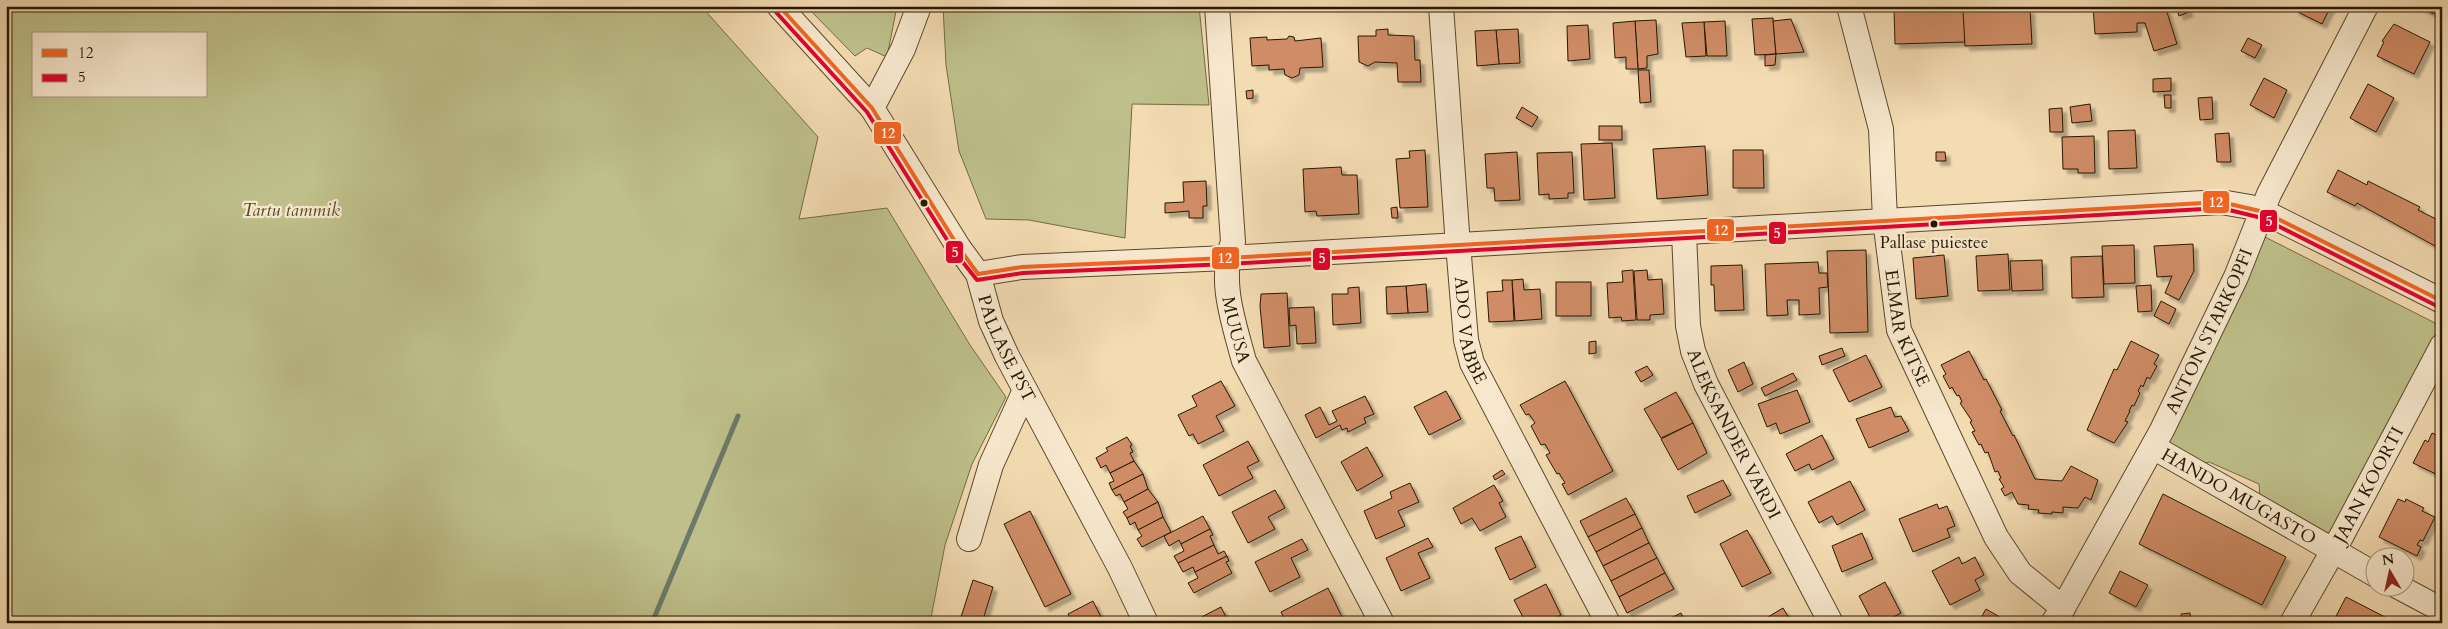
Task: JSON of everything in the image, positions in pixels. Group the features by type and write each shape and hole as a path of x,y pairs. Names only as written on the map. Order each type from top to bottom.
{"street":[{"path":"779,6 872,108 959,248 978,274"},
{"path":"872,108 903,49 919,6"},
{"name":"MUUSA","path":"1217,6 1233,242 1227,258 1228,289 1244,362 1382,623"},
{"name":"ADO VABBE","path":"1441,6 1466,340 1472,363 1608,623"},
{"name":"ELMAR KITSE","path":"1849,6 1881,129 1885,220 1899,330 1996,537 2020,574 2058,615"},
{"name":"ANTON STARKOPFI","path":"2058,615 2154,447 2236,277 2264,212 2269,194 2366,6"},
{"name":"PALLASE PST","path":"1146,623 1120,568 1025,390 991,321 978,274 1022,267 1458,246 2221,202 2250,207 2264,212 2442,301"},
{"name":"ALEKSANDER VARDI","path":"1684,233 1688,326 1692,351 1706,384 1830,623"},
{"name":"JAAN KOORTI","path":"2292,623 2442,346"},
{"path":"969,539 991,465 1025,390"},
{"name":"HANDO MUGASTO","path":"2154,447 2366,569"},
{"path":"2416,596 2442,610"}],"green space":[{"name":"Tartu tammik","path":"6,6 701,6 818,137 799,219 887,208 970,345 1006,397 972,464 945,545 930,623 6,623"},
{"path":"806,6 897,6 887,57 867,48 855,56"},
{"path":"943,6 1199,6 1209,105 1132,104 1125,238 1029,220 986,219 959,151 946,65"},
{"path":"2265,237 2441,326 2331,538 2260,497 2259,484 2209,462 2202,464 2163,443"}],"building":[{"path":"2093,6 2165,6 2177,44 2154,51 2145,23 2137,23 2137,32 2095,34"},
{"path":"2176,6 2186,6 2189,12 2179,16"},
{"path":"2297,6 2331,6 2322,24 2294,10"},
{"path":"2418,6 2437,6 2433,14"},
{"path":"1964,7 1965,42 1895,44 1894,9"},
{"path":"2030,9 2032,44 1965,46 1963,11"},
{"path":"1773,18 1776,54 1755,55 1752,19"},
{"path":"1791,19 1804,52 1776,54 1773,21"},
{"path":"1656,20 1658,54 1647,56 1647,68 1638,69 1635,21"},
{"path":"1635,21 1638,69 1626,69 1626,57 1615,58 1613,23"},
{"path":"1725,21 1727,56 1707,56 1704,22"},
{"path":"1704,22 1706,56 1686,57 1682,23"},
{"path":"2394,24 2430,42 2414,74 2377,56 2384,42 2382,41"},
{"path":"1588,25 1590,59 1568,61 1567,26"},
{"path":"1388,29 1388,35 1414,36 1415,60 1420,60 1421,82 1398,82 1397,63 1375,62 1368,66 1359,62 1358,36 1376,36 1376,30"},
{"path":"1518,29 1520,63 1499,64 1496,30"},
{"path":"1496,30 1499,64 1477,66 1475,31"},
{"path":"1289,36 1294,37 1295,41 1321,38 1323,67 1300,68 1299,75 1292,78 1285,75 1284,69 1269,70 1269,65 1252,66 1250,38 1267,37 1267,40 1287,39"},
{"path":"2248,38 2262,45 2255,58 2241,51"},
{"path":"1776,54 1775,65 1765,66 1765,55"},
{"path":"1638,70 1649,70 1651,102 1640,103"},
{"path":"2171,78 2171,91 2153,92 2153,79"},
{"path":"2264,78 2287,90 2274,118 2250,105"},
{"path":"2368,84 2394,98 2376,132 2350,118"},
{"path":"1253,90 1253,98 1247,99 1246,91"},
{"path":"2164,95 2171,95 2171,108 2165,108"},
{"path":"2212,97 2213,119 2200,120 2198,98"},
{"path":"2090,104 2092,121 2072,123 2070,107"},
{"path":"1522,107 1538,117 1532,127 1516,118"},
{"path":"2062,108 2063,132 2050,132 2049,109"},
{"path":"1599,126 1622,126 1622,140 1599,140"},
{"path":"2135,130 2137,168 2109,169 2108,131"},
{"path":"2229,133 2231,162 2217,162 2215,134"},
{"path":"2094,136 2095,173 2078,173 2078,169 2063,169 2062,137"},
{"path":"1612,143 1615,198 1584,200 1581,144"},
{"path":"1705,146 1708,195 1657,199 1653,149"},
{"path":"1425,150 1428,207 1400,208 1396,159 1410,158 1409,151"},
{"path":"1733,150 1763,150 1764,188 1733,188"},
{"path":"1517,152 1520,200 1495,201 1494,188 1487,188 1485,154"},
{"path":"1572,152 1574,193 1568,193 1568,198 1549,199 1549,194 1539,195 1537,153"},
{"path":"1936,152 1945,152 1946,161 1936,161"},
{"path":"1341,167 1342,175 1357,175 1359,214 1317,216 1316,211 1305,212 1303,169"},
{"path":"2338,170 2367,185 2368,181 2420,207 2418,210 2442,222 2442,233 2435,246 2357,203 2355,206 2327,192"},
{"path":"1206,181 1207,206 1203,206 1203,218 1189,218 1189,211 1165,213 1165,203 1184,202 1183,182"},
{"path":"1397,207 1398,218 1392,218 1391,208"},
{"path":"2193,244 2194,271 2179,300 2165,293 2172,276 2157,277 2154,246"},
{"path":"2134,245 2135,283 2104,284 2102,246"},
{"path":"1866,250 1868,332 1830,333 1827,251"},
{"path":"2008,254 2010,290 1978,291 1976,256"},
{"path":"1944,255 1948,296 1916,299 1913,258"},
{"path":"2102,256 2104,297 2072,298 2071,257"},
{"path":"2042,260 2043,290 2012,291 2010,261"},
{"path":"1818,262 1819,273 1827,273 1828,287 1819,288 1820,314 1799,315 1799,300 1787,300 1788,315 1767,316 1765,264"},
{"path":"1742,265 1744,310 1715,311 1714,285 1711,285 1711,266"},
{"path":"1633,270 1636,320 1622,321 1621,317 1609,318 1607,283 1623,282 1622,271"},
{"path":"1647,270 1648,280 1662,279 1664,314 1650,315 1650,320 1637,320 1634,271"},
{"path":"1523,279 1524,290 1540,289 1542,319 1515,321 1512,280"},
{"path":"1502,280 1512,280 1514,321 1489,322 1487,292 1503,291"},
{"path":"1556,282 1591,282 1591,316 1556,316"},
{"path":"1426,284 1428,312 1408,313 1406,286"},
{"path":"2151,285 2152,311 2138,312 2136,286"},
{"path":"1406,286 1408,313 1387,314 1386,287"},
{"path":"1359,287 1361,323 1333,325 1332,294 1348,294 1348,288"},
{"path":"1287,293 1290,346 1264,348 1260,306 1261,294"},
{"path":"2161,301 2176,309 2169,324 2154,316"},
{"path":"1314,307 1316,343 1297,344 1296,325 1290,326 1289,308"},
{"path":"1596,341 1596,353 1589,354 1589,342"},
{"path":"2131,341 2159,355 2154,364 2157,366 2150,379 2147,377 2143,387 2141,385 2138,391 2140,393 2125,421 2128,422 2114,443 2087,430 2114,369 2117,370"},
{"path":"1842,348 1845,356 1822,365 1819,356"},
{"path":"1969,351 2002,410 2000,411 2035,479 2062,481 2071,466 2098,480 2091,500 2085,497 2078,508 2063,507 2063,513 2052,512 2052,514 2038,513 2039,510 2028,509 2029,505 2018,504 2012,492 2005,496 2001,489 2004,487 1999,479 2001,478 1998,471 1995,472 1988,452 1985,453 1972,432 1975,431 1970,422 1972,421 1960,403 1962,402 1959,395 1957,396 1952,387 1950,389 1943,376 1946,374 1941,365"},
{"path":"1866,355 1882,387 1849,402 1833,370"},
{"path":"1744,362 1753,384 1738,392 1728,370"},
{"path":"1647,366 1653,375 1641,382 1635,372"},
{"path":"1793,373 1797,380 1765,396 1761,388"},
{"path":"1221,381 1235,406 1216,416 1224,431 1198,444 1193,434 1189,436 1178,415 1197,406 1192,396"},
{"path":"1565,381 1613,471 1568,495 1562,484 1565,483 1559,473 1557,474 1546,455 1550,453 1545,444 1541,445 1531,426 1535,423 1529,414 1526,415 1520,405"},
{"path":"1797,390 1810,422 1780,434 1776,423 1767,427 1758,404"},
{"path":"1446,391 1461,419 1429,435 1414,407"},
{"path":"1676,392 1693,423 1661,438 1644,409"},
{"path":"1365,396 1374,414 1364,418 1366,423 1348,432 1347,428 1342,430 1340,425 1316,438 1305,415 1320,407 1329,425 1337,421 1332,411"},
{"path":"1891,407 1895,417 1901,416 1909,431 1869,448 1856,419"},
{"path":"1693,423 1707,453 1678,470 1661,439"},
{"path":"2432,433 2442,438 2442,477 2413,463 2425,440 2428,442"},
{"path":"1822,435 1834,459 1812,470 1809,464 1795,471 1786,454"},
{"path":"1127,437 1132,445 1130,446 1133,452 1130,453 1134,461 1110,473 1106,465 1101,468 1096,458 1108,451 1106,448"},
{"path":"1248,441 1259,461 1247,467 1253,478 1219,496 1203,465"},
{"path":"1367,447 1383,476 1357,491 1341,462"},
{"path":"1134,461 1143,474 1112,490 1109,483 1114,481 1110,473"},
{"path":"1502,470 1505,474 1495,480 1493,476"},
{"path":"1143,474 1148,489 1124,502 1120,494 1116,496 1112,490"},
{"path":"1723,480 1731,495 1695,513 1687,496"},
{"path":"1850,481 1865,510 1837,525 1832,516 1819,523 1808,502"},
{"path":"1410,483 1419,502 1398,511 1405,526 1376,539 1364,511 1392,498 1390,492"},
{"path":"1494,485 1503,501 1499,503 1506,517 1480,531 1472,518 1461,524 1453,508"},
{"path":"1148,489 1158,502 1127,518 1123,512 1128,509 1124,502"},
{"path":"1275,490 1285,508 1268,517 1275,529 1248,543 1232,512"},
{"path":"2163,494 2286,557 2262,605 2139,544"},
{"path":"1626,498 1635,514 1588,537 1580,521"},
{"path":"2398,499 2405,502 2406,499 2424,508 2422,511 2435,517 2423,541 2420,540 2417,545 2421,547 2417,556 2416,546 2397,546 2379,537"},
{"path":"1158,502 1163,517 1138,530 1135,522 1130,525 1127,518"},
{"path":"1937,504 1939,509 1947,506 1955,526 1947,529 1950,537 1913,552 1899,519"},
{"path":"1030,511 1071,594 1045,607 1004,524"},
{"path":"1635,514 1642,528 1596,552 1588,537"},
{"path":"1203,516 1210,529 1181,544 1179,540 1169,546 1164,536"},
{"path":"1163,517 1171,532 1142,547 1137,539 1142,536 1138,530"},
{"path":"1642,528 1649,543 1603,566 1596,552"},
{"path":"1210,529 1213,535 1210,536 1214,545 1178,563 1174,556 1184,551 1181,544"},
{"path":"1747,530 1771,573 1742,587 1720,544"},
{"path":"1862,533 1873,559 1842,572 1832,546"},
{"path":"1521,536 1536,567 1510,580 1495,548"},
{"path":"1428,538 1433,547 1418,553 1430,578 1401,591 1386,558"},
{"path":"1302,539 1308,550 1291,558 1300,577 1270,592 1255,562"},
{"path":"1649,543 1657,558 1611,581 1603,566"},
{"path":"1214,545 1218,554 1224,551 1227,556 1195,572 1193,567 1183,572 1178,563"},
{"path":"1227,556 1229,561 1226,562 1232,573 1194,593 1188,583 1198,578 1195,572"},
{"path":"1959,557 1962,564 1975,557 1984,575 1975,580 1980,590 1950,605 1932,571"},
{"path":"1657,558 1665,573 1619,597 1611,581"},
{"path":"2120,571 2148,585 2136,607 2109,593"},
{"path":"1665,573 1674,589 1627,613 1619,597"},
{"path":"973,580 993,587 982,623 959,623"},
{"path":"1885,582 1901,613 1882,623 1873,623 1859,596"},
{"path":"1546,584 1561,615 1546,623 1526,623 1514,600"},
{"path":"1328,588 1343,619 1336,623 1286,623 1281,612"},
{"path":"2346,597 2385,617 2382,623 2333,622"},
{"path":"1093,601 1104,623 1073,623 1068,614"},
{"path":"1221,607 1229,623 1190,623"},
{"path":"1783,608 1792,623 1758,623"},
{"path":"1986,609 2010,623 1978,623"},
{"path":"1681,613 1686,623 1661,623"},
{"path":"2190,613 2191,621 2181,622 2181,614"}],"waterway":[{"path":"652,623 738,416"}],"transit line":[{"name":"12","path":"779,6 872,108 959,248 978,274"},
{"name":"5","path":"774,10 867,112 954,251 977,280 1023,273 1227,264 2221,208 2262,218 2439,307"},
{"name":"12","path":"978,274 1022,267 1227,258 2221,202 2264,212 2442,301"}],"place":[{"name":"Pallase puiestee","path":"1934,224"}]}
